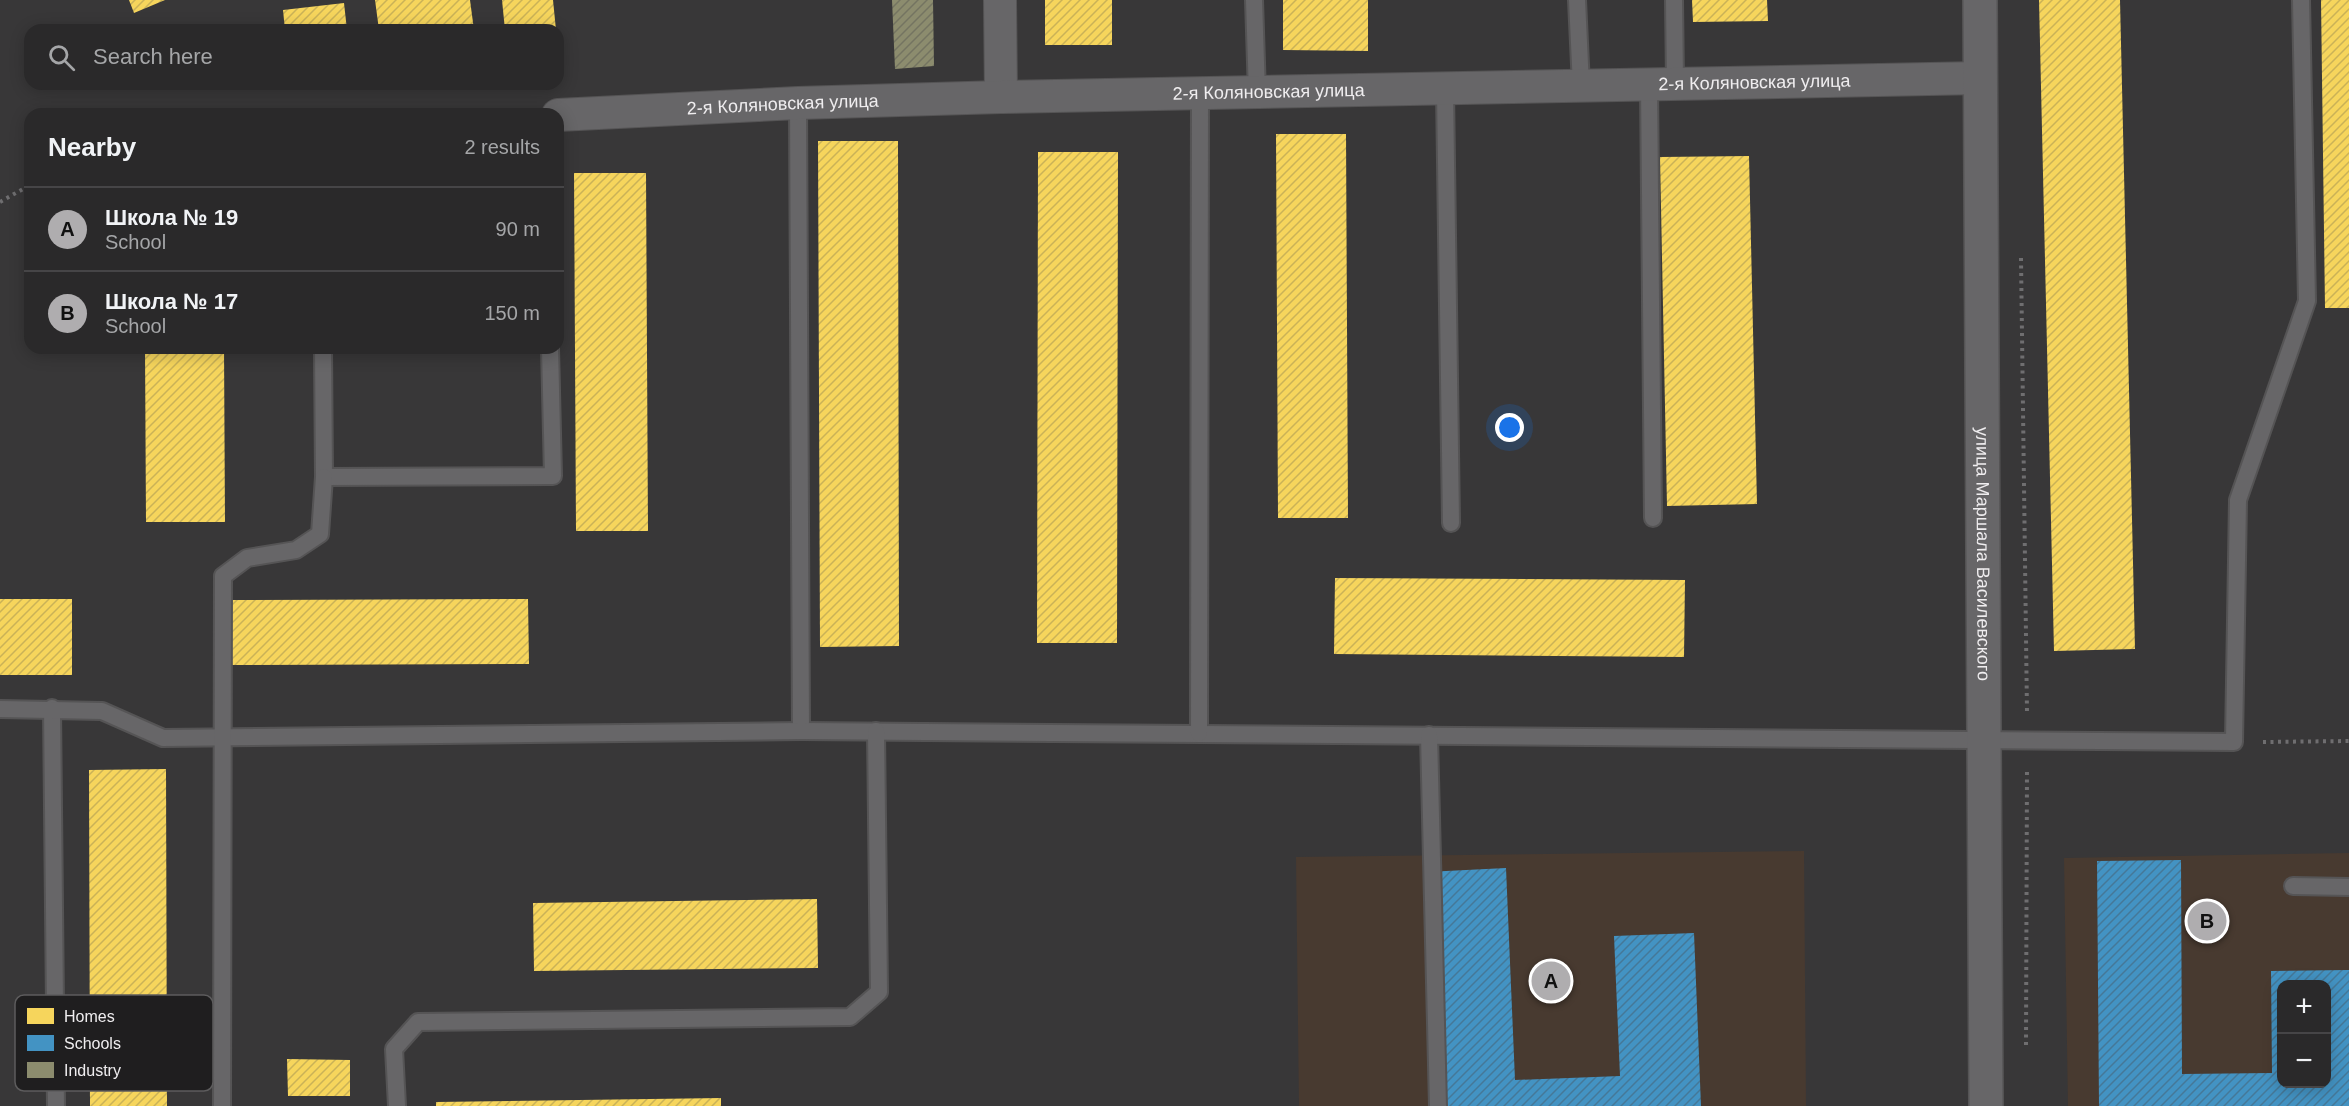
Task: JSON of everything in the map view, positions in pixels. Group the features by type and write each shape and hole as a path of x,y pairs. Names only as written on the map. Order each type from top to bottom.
{"street":[{"path":"1000,0 1001,97"},
{"name":"улица Маршала Василевского","path":"1980,0 1986,1106"},
{"name":"2-я Коляновская улица","path":"564,115 798,103 1001,97 1257,94 1662,83 1980,78"}],"lane":[{"path":"1254,0 1257,94"},
{"path":"1577,0 1581,86"},
{"path":"1653,518 1662,83 1674,0"},
{"path":"0,709 52,708 102,711 162,738 876,731 2234,742 2238,501 2307,302 2301,0"},
{"path":"1445,90 1450,523"},
{"path":"1199,733 1200,95"},
{"path":"798,103 801,731"},
{"path":"222,1106 223,576 247,558 296,550 320,534 324,477 323,354"},
{"path":"324,477 553,476 550,354"},
{"path":"52,708 55,995"},
{"path":"397,1106 394,1049 418,1022 850,1017 879,992 876,731"},
{"path":"1429,735 1438,1106"},
{"path":"2293,886 2349,887"},
{"path":"56,1091 56,1106"}],"path":[{"path":"0,202 24,188"},
{"path":"2021,250 2027,739 2026,1047"},
{"path":"2234,742 2349,741"}],"shaded area":[{"path":"1804,851 1806,1106 1299,1106 1296,857"},
{"path":"2349,853 2349,1106 2068,1106 2064,858"}],"building: Homes":[{"path":"129,0 165,0 134,13"},
{"path":"375,0 470,0 473,24 378,24"},
{"path":"502,0 553,0 555,24 504,24"},
{"path":"1045,0 1112,0 1112,45 1045,45"},
{"path":"1283,0 1368,0 1368,51 1283,50"},
{"path":"1692,0 1767,0 1768,21 1693,22"},
{"path":"2039,0 2120,0 2135,649 2054,651"},
{"path":"2321,0 2349,0 2349,308 2325,308"},
{"path":"344,3 346,24 284,24 283,10"},
{"path":"1276,134 1346,134 1348,518 1278,518"},
{"path":"818,141 898,141 899,646 820,647"},
{"path":"1038,152 1118,152 1117,643 1037,643"},
{"path":"1749,156 1757,504 1667,506 1660,157"},
{"path":"574,173 646,173 648,531 576,531"},
{"path":"145,354 224,354 225,522 146,522"},
{"path":"1335,578 1685,580 1684,657 1334,654"},
{"path":"0,599 72,599 72,675 0,675"},
{"path":"528,599 529,664 229,665 228,600"},
{"path":"166,769 167,995 90,995 89,770"},
{"path":"817,899 818,968 534,971 533,903"},
{"path":"287,1059 350,1060 350,1096 288,1096"},
{"path":"90,1091 167,1091 167,1106 90,1106"},
{"path":"721,1098 721,1106 436,1106 436,1102"}],"building: Schools":[{"path":"2181,860 2182,1074 2272,1073 2271,971 2349,970 2349,1106 2099,1106 2097,861"},
{"path":"1506,868 1515,1080 1620,1076 1614,936 1694,933 1701,1106 1436,1106 1426,872"}],"building: Industry":[{"path":"892,0 933,0 934,66 895,69"}],"place":[{"name":"Школа № 17","path":"2207,921"},
{"name":"Школа № 19","path":"1551,981"}]}
